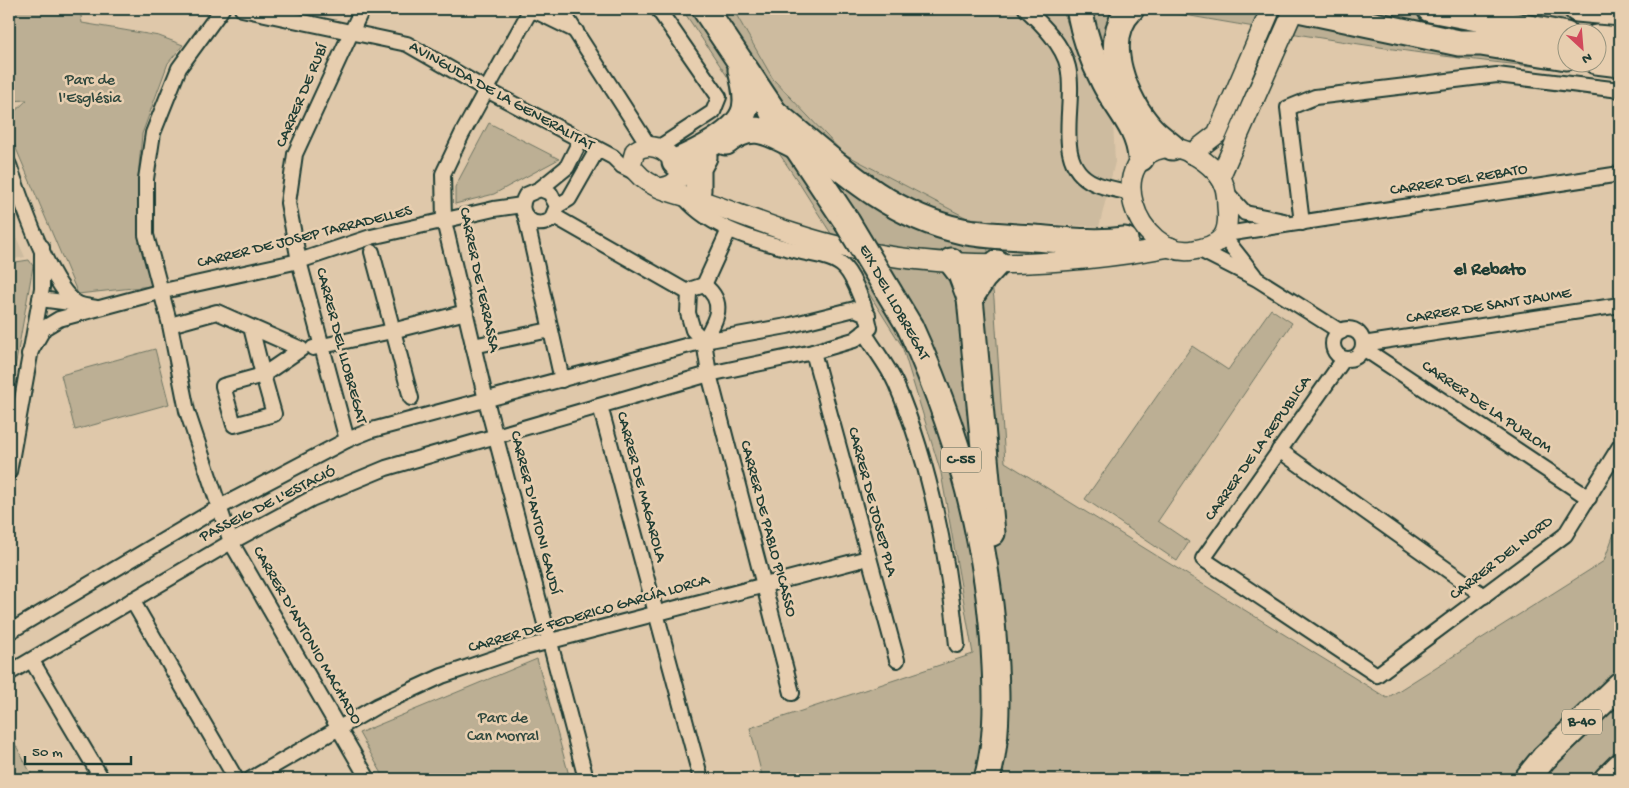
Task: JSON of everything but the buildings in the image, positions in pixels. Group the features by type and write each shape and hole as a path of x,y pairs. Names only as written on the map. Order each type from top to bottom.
{"highway":[{"name":"EIX DEL LLOBREGAT","path":"706,9 847,222 910,327 926,362 958,449 970,494 990,600 997,706 994,754 988,779"},
{"path":"1079,9 1091,54 1111,95 1138,138 1137,166"},
{"path":"1131,9 1120,27 1116,45 1117,66 1138,111 1150,129 1182,150"},
{"path":"1342,9 1454,32 1481,43"},
{"path":"1430,9 1556,33"},
{"path":"1577,9 1620,14"},
{"path":"1295,12 1459,43 1481,43 1556,55"},
{"path":"1606,39 1620,40"},
{"path":"1606,62 1620,64"},
{"path":"672,173 696,153 732,129 740,120 746,102 740,63"},
{"path":"772,111 850,177 890,203 924,220 962,231 992,235 1103,243 1125,240"},
{"path":"672,173 704,157 746,129 758,129 796,146"},
{"path":"951,261 961,274 970,298 994,562 990,600"},
{"path":"970,298 983,278 997,263"},
{"name":"B-40","path":"1527,779 1544,758 1620,685"},
{"name":"EIX DEL LLOBREGAT","path":"994,754 998,779"},
{"path":"1606,779 1620,766"}],"street":[{"name":"CARRER D'ANTONIO MACHADO","path":"222,9 179,68 153,133 146,179 146,235 159,292 170,325 187,410 218,508 231,542 368,779"},
{"name":"AVINGUDA DE LA GENERALITAT","path":"242,9 350,34 407,44 597,150 613,157 672,173 713,112 720,97 658,9"},
{"name":"CARRER DE RUBÍ","path":"299,261 288,204 295,154 362,9"},
{"path":"531,9 576,31"},
{"name":"CARRER DE TERRASSA","path":"486,400 444,221 443,174 531,9"},
{"path":"561,9 694,208 730,230 774,246 835,260 845,268 868,315 870,328 864,332 895,382 920,454 942,540 951,585 957,645"},
{"path":"1026,9 1049,31 1068,66 1071,105 1068,146 1070,159 1076,170 1093,182 1131,193"},
{"path":"1223,185 1295,12"},
{"path":"1111,188 1154,150 1182,150 1217,134 1269,13"},
{"path":"1302,223 1288,108 1315,97 1497,75 1620,90"},
{"path":"562,380 524,211 526,195 540,189 567,167 580,141"},
{"path":"524,211 535,224 540,224 556,211 569,199 597,150"},
{"path":"672,173 636,173 631,165 672,173 786,231 880,255 997,263 1094,259 1170,247 1188,251 1207,247 1225,235 1229,217 1223,185 1203,161 1182,150"},
{"name":"AVINGUDA DE LA GENERALITAT","path":"613,157 622,166 636,173"},
{"path":"9,165 42,247 65,290 78,304"},
{"path":"1137,166 1131,193 1137,218 1148,231 1170,247"},
{"name":"CARRER DEL REBATO","path":"1225,235 1620,174"},
{"name":"CARRER DEL REBATO","path":"1223,185 1245,212 1272,220 1302,223"},
{"path":"540,189 550,193 556,211 689,293"},
{"name":"CARRER DE JOSEP TARRADELLES","path":"29,354 44,328 51,322 97,308 159,292 299,261 371,237 494,209 524,211"},
{"path":"1094,259 1125,240 1134,230 1137,218"},
{"path":"709,374 704,342 693,330 688,313 689,293 692,289 704,285 730,230"},
{"path":"1225,235 1258,279"},
{"path":"9,472 42,288 42,247"},
{"path":"1198,249 1258,279 1341,332 1355,331 1362,339 1363,346 1354,358 1344,359 1336,353 1334,344 1341,332"},
{"path":"372,252 411,398"},
{"name":"CARRER DEL LLOBREGAT","path":"299,261 347,440"},
{"path":"704,285 715,293 718,304 716,322 704,342"},
{"name":"CARRER DE JOSEP TARRADELLES","path":"40,299 97,308"},
{"name":"CARRER DE SANT JAUME","path":"1363,346 1620,305"},
{"name":"PASSEIG DE L'ESTACIÓ","path":"9,632 218,508 347,440 412,418 704,342 787,326 856,309 868,315"},
{"path":"170,325 217,312 301,349"},
{"path":"250,327 263,375 301,349 321,347 466,312"},
{"path":"474,346 550,330"},
{"name":"PASSEIG DE L'ESTACIÓ","path":"9,673 231,542 311,499 386,468 709,374 813,352 854,340 864,332"},
{"name":"CARRER DE LA PURLOM","path":"1363,346 1589,498"},
{"name":"CARRER DE JOSEP PLA","path":"813,352 897,660"},
{"name":"CARRER DE LA REPUBLICA","path":"1344,359 1204,559 1378,674"},
{"name":"CARRER DE PABLO PICASSO","path":"709,374 792,693"},
{"name":"CARRER D'ANTONI GAUDÍ","path":"486,400 548,642 586,779"},
{"name":"CARRER DE MAGAROLA","path":"600,406 702,779"},
{"name":"CARRER DEL NORD","path":"1378,674 1565,535 1620,446"},
{"path":"1279,450 1484,596"},
{"name":"CARRER DE FEDERICO GARCÍA LORCA","path":"251,779 338,727 377,706 442,676 548,642 868,558"},
{"path":"132,600 236,779"},
{"path":"32,660 102,779"}],"shaded area":[{"path":"733,9 1062,9 1082,61 1113,122 1115,162 1099,227 967,218 844,153 773,79"},
{"path":"9,221 25,257 9,260"}],"green space":[{"name":"Parc de l'Església","path":"9,9 80,9 82,23 159,36 183,45 168,63 142,134 138,177 151,286 78,294 9,132 9,117 27,100 9,101"},
{"path":"682,9 733,9 773,79 843,153 967,218 984,219 994,299 1005,462 1387,698 1604,561 1620,517 1620,779 763,779 750,728 973,654 941,473 902,346 799,183"},
{"path":"1062,9 1142,9 1101,49 1082,61"},
{"path":"1150,9 1620,9 1620,73 1605,72 1606,22 1556,22 1556,68 1443,56 1326,39"},
{"path":"489,123 559,159 494,194 455,204 455,187"},
{"path":"29,260 33,266 9,402 9,263"},
{"path":"1271,309 1292,323 1158,521 1189,542 1177,561 1085,499 1192,346 1228,370"},
{"path":"155,349 169,404 75,430 61,375"},
{"name":"Parc de Can Morral","path":"537,659 570,779 385,779 359,733"},
{"path":"9,733 34,779 9,779"}],"district":[{"name":"el Rebato","path":"1490,270"}]}
